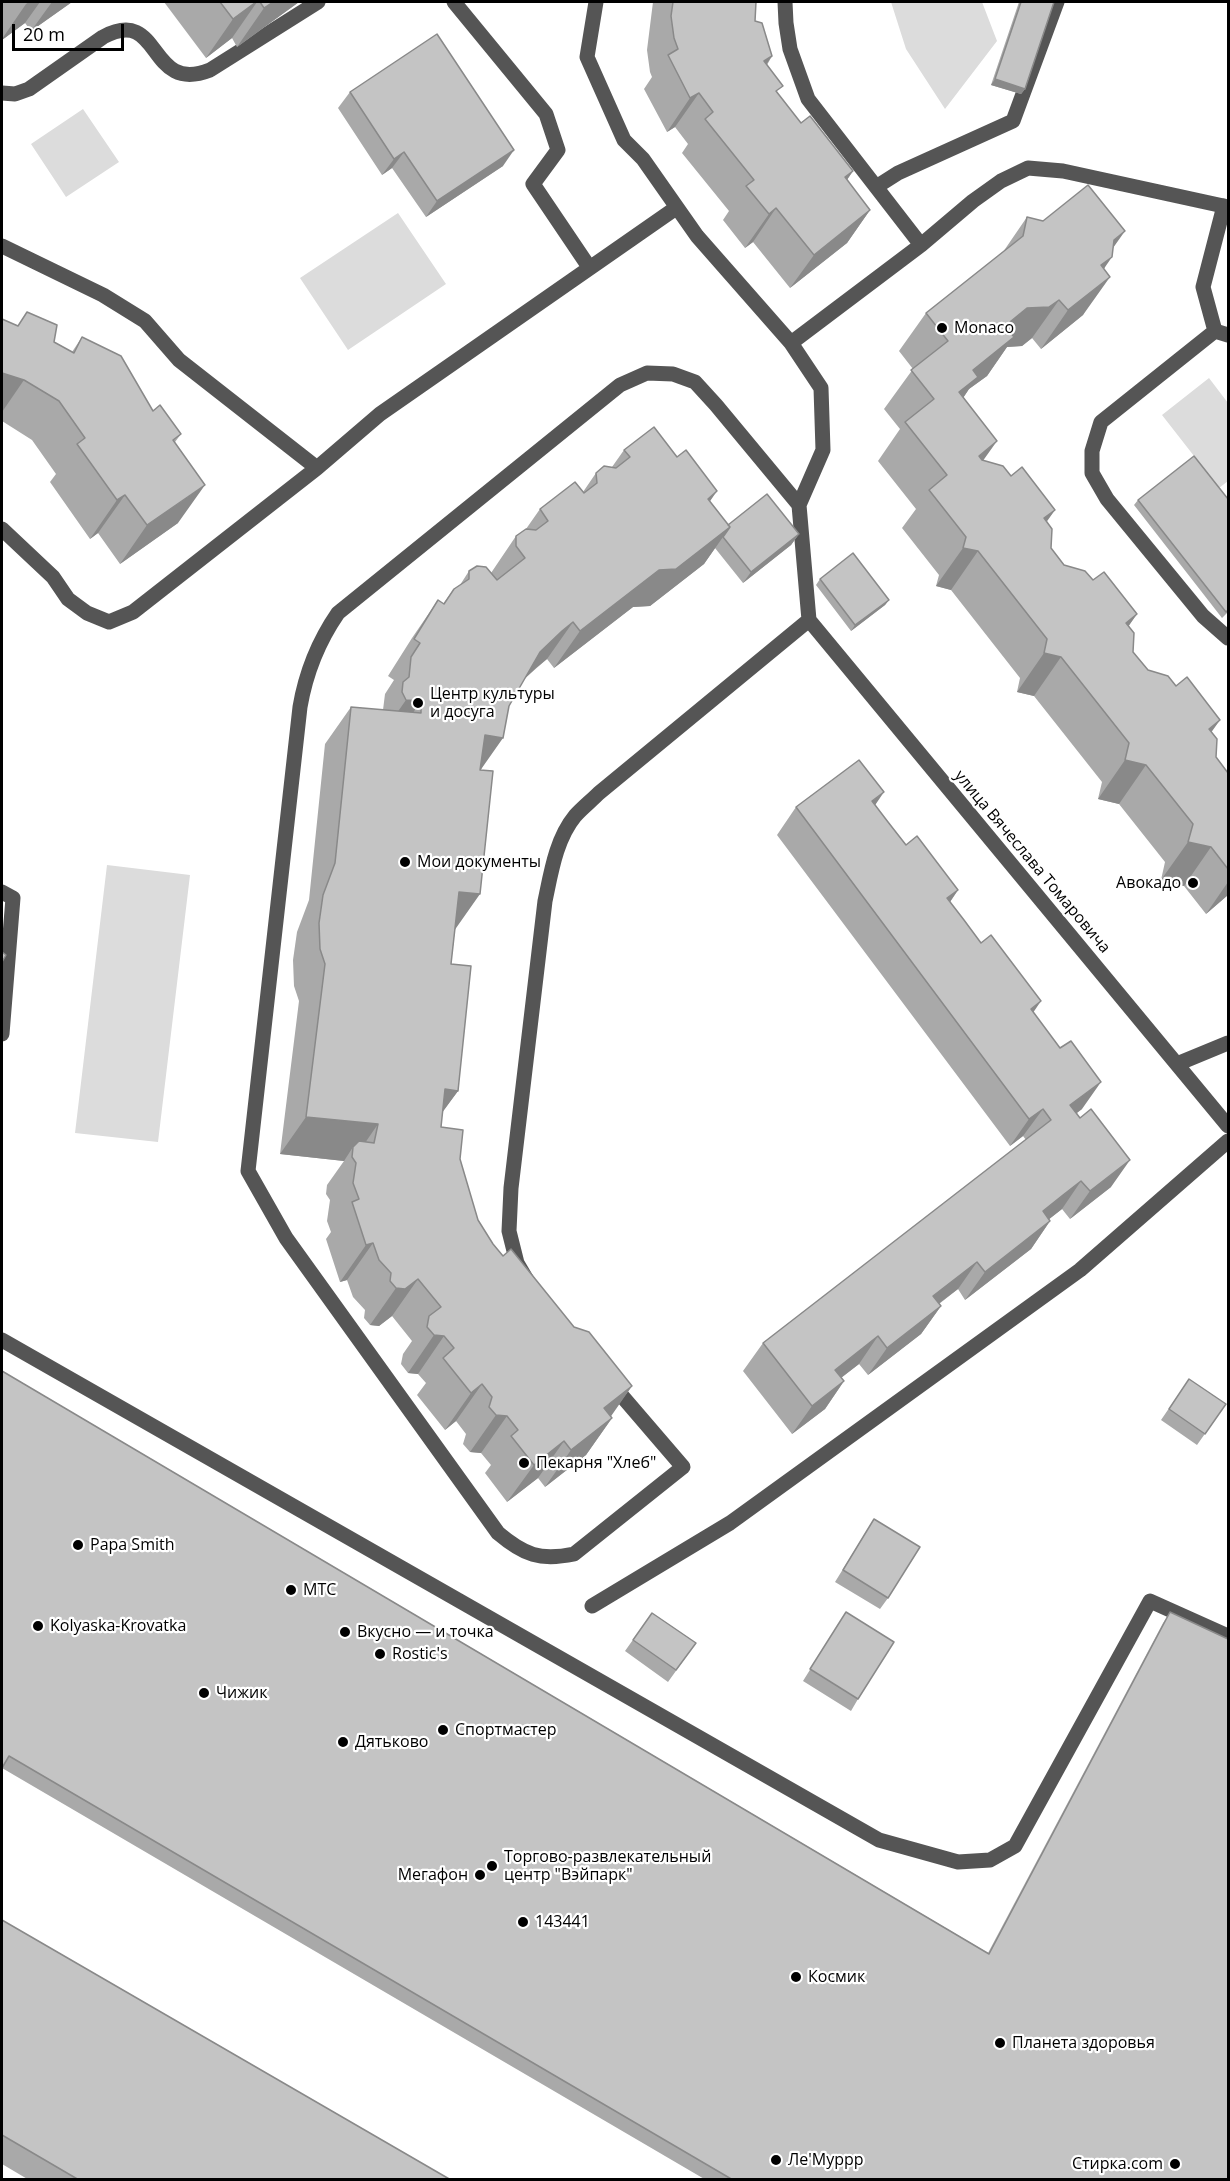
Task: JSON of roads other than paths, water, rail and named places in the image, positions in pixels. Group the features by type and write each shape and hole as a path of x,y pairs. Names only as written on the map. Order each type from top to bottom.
{"street":[{"path":"2,93 15,93 29,89 103,37 117,30 130,30 142,36 152,45 170,69 183,74 196,75 210,70 318,2"},
{"path":"454,2 546,114 558,150 534,184 589,267"},
{"path":"596,2 587,57 624,140 643,159 697,236 790,343 821,388 823,450 799,505 809,621 599,793 574,817 560,842 551,872 545,901 515,1154 509,1231 517,1263 537,1297 683,1467 574,1554 553,1558 531,1555 514,1547 498,1533 286,1238 248,1171 304,682 323,635 338,613 620,385 647,373 673,374 695,382 799,505"},
{"path":"785,2 790,49 808,99 921,245"},
{"path":"876,187 898,172 1013,121 1057,2"},
{"path":"790,343 921,245 973,201 1001,181 1028,168 1063,171 1226,206 1203,287 1222,333 1101,422 1092,451 1092,473 1107,499 1196,607 1228,638"},
{"path":"2,529 53,577 68,599 87,613 109,622 133,612 317,468 380,414 676,208"},
{"path":"2,246 103,294 145,321 179,360 317,468"},
{"name":"улица Вячеслава Томаровича","path":"809,621 1228,1126"},
{"path":"2,892 13,898 2,1034"},
{"path":"1177,1064 1228,1043"},
{"path":"592,1606 730,1523 1080,1270 1228,1141"},
{"path":"2,1340 879,1840 958,1862 990,1860 1015,1846 1150,1601 1228,1636"}],"place":[{"name":"Monaco","path":"942,328"},
{"name":"Центр культуры и досуга","path":"418,703"},
{"name":"Мои документы","path":"405,862"},
{"name":"Авокадо","path":"1193,883"},
{"name":"Пекарня \"Хлеб\"","path":"524,1463"},
{"name":"Papa Smith","path":"78,1545"},
{"name":"МТС","path":"291,1590"},
{"name":"Kolyaska-Krovatka","path":"38,1626"},
{"name":"Вкусно — и точка","path":"345,1632"},
{"name":"Rostic's","path":"380,1654"},
{"name":"Чижик","path":"204,1693"},
{"name":"Спортмастер","path":"443,1730"},
{"name":"Дятьково","path":"343,1742"},
{"name":"Торгово-развлекательный центр \"Вэйпарк\"","path":"492,1866"},
{"name":"Мегафон","path":"480,1875"},
{"name":"143441","path":"523,1922"},
{"name":"Космик","path":"796,1977"},
{"name":"Планета здоровья","path":"1000,2043"},
{"name":"Ле'Муррр","path":"776,2160"},
{"name":"Стирка.com","path":"1175,2164"}]}
